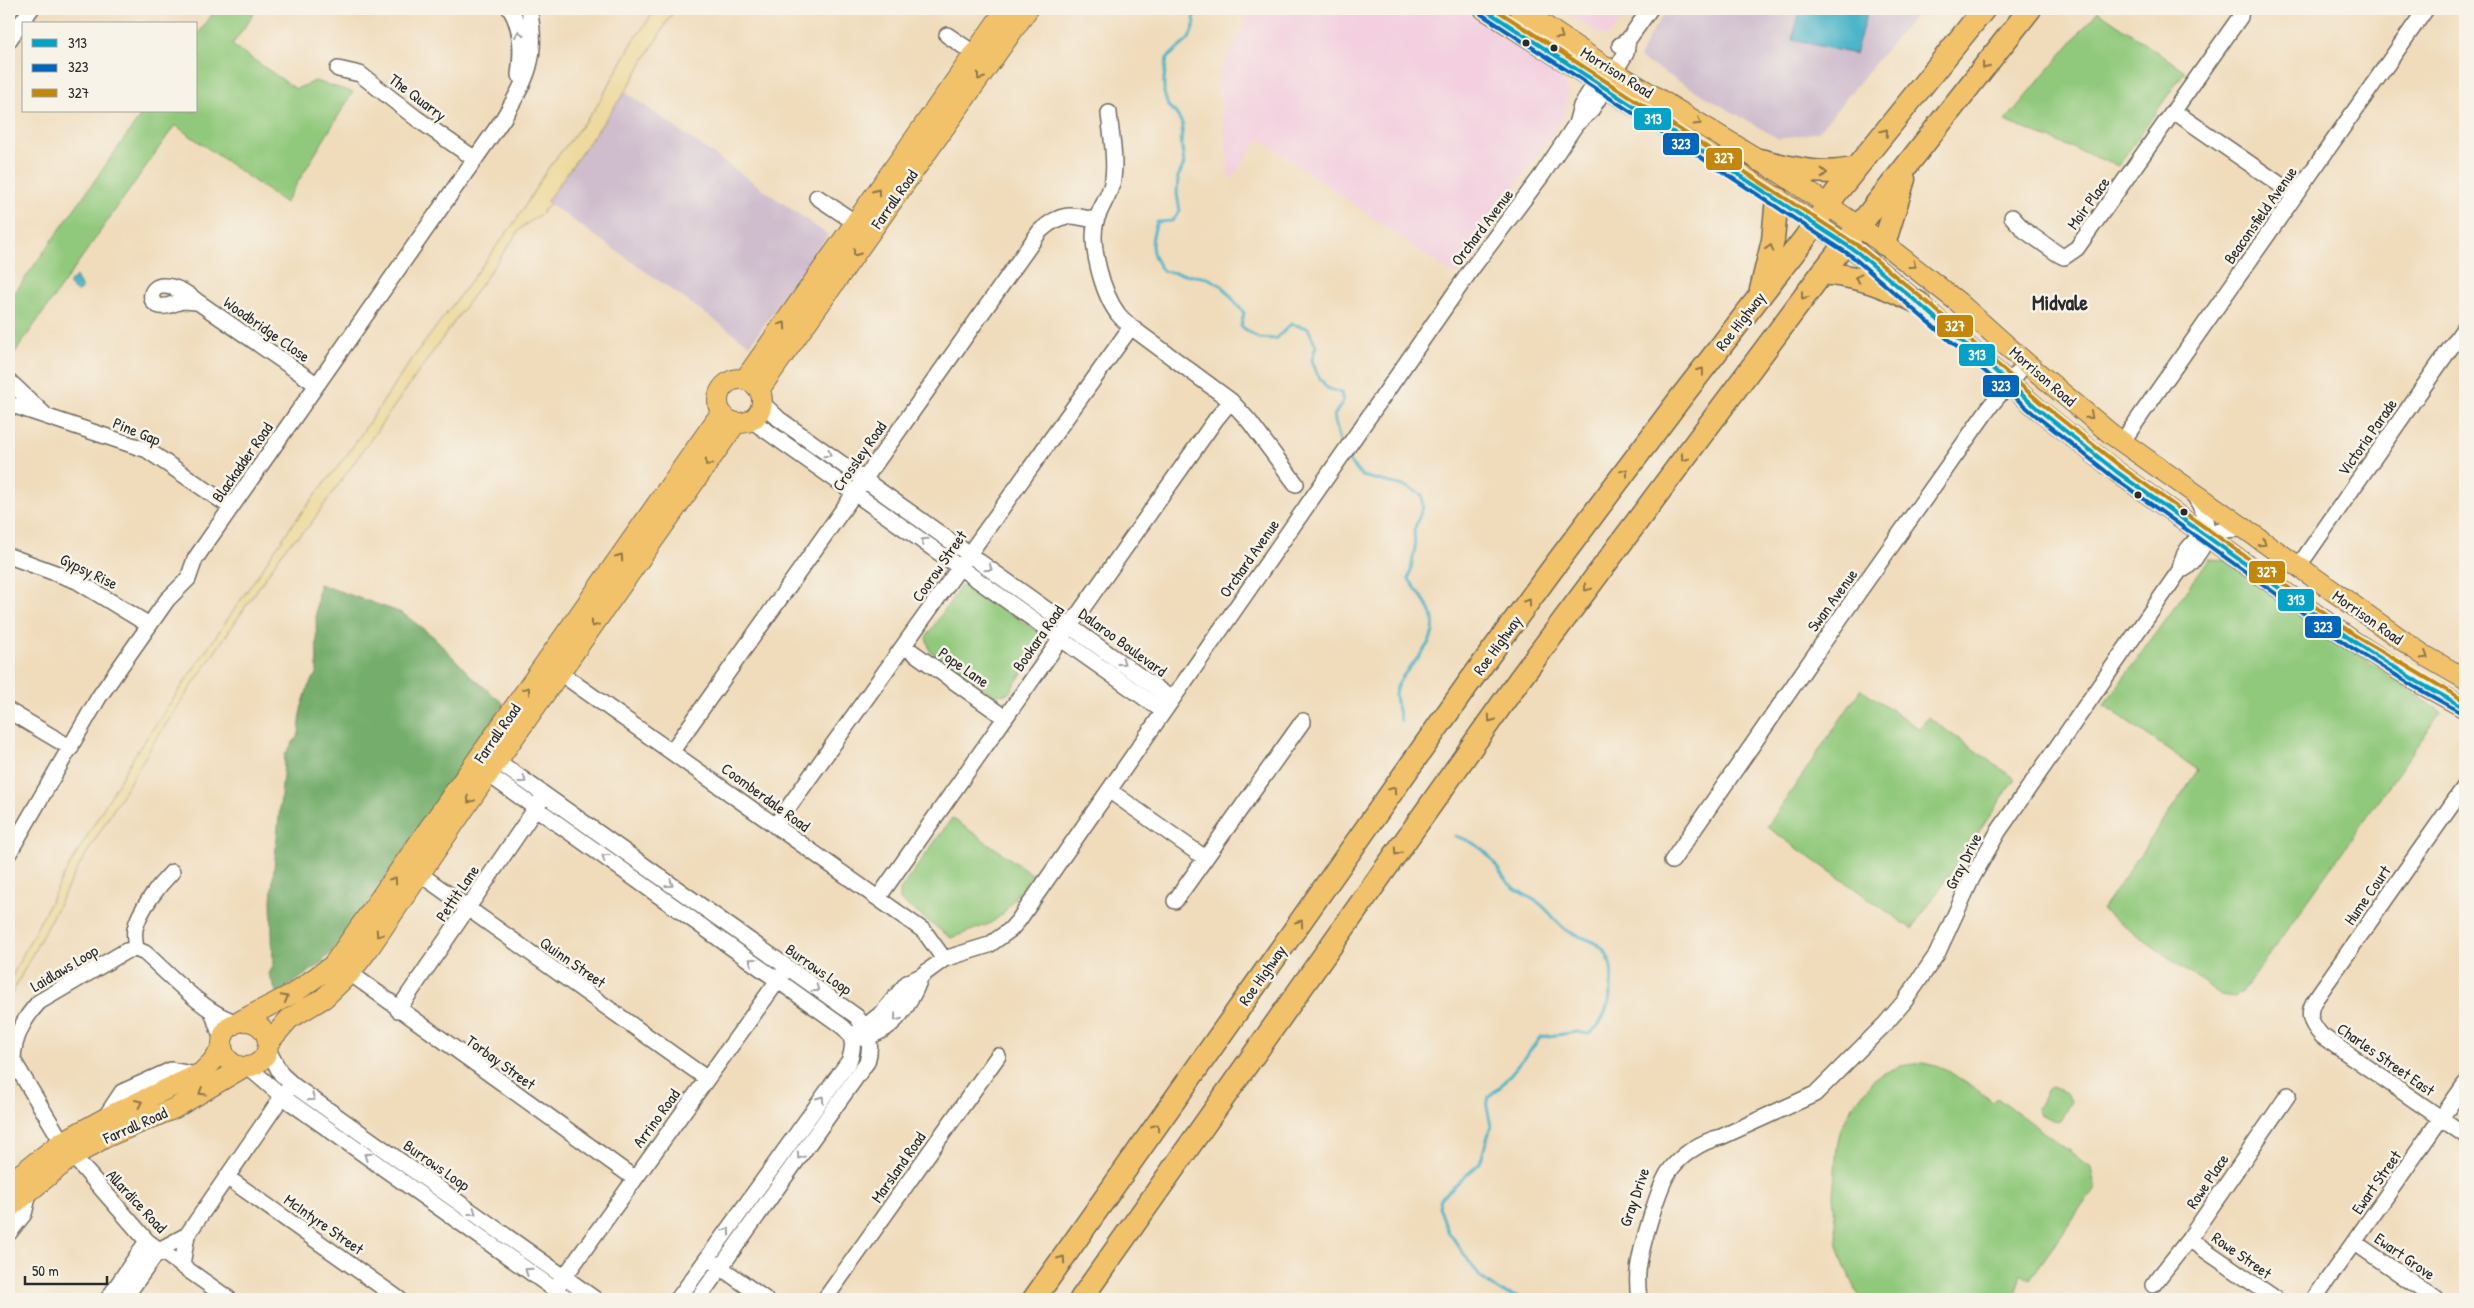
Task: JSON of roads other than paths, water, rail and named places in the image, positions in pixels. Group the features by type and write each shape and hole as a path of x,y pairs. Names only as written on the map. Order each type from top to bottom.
{"highway":[{"path":"1081,1299 1519,680 1822,273 2030,9"},
{"name":"Roe Highway","path":"1034,1299 1468,684 1678,400 1815,224 1856,168 1979,14"},
{"path":"1759,160 1818,173 1838,173 1856,168"},
{"path":"1884,244 1906,168"},
{"path":"1759,296 1773,240 1777,198"},
{"path":"1822,273 1846,275 1879,283 1919,303"}],"main road":[{"name":"Farrall Road","path":"950,105 975,54 994,42 1006,9"},
{"name":"Farrall Road","path":"771,358 994,42 1028,9"},
{"name":"Morrison Road","path":"1484,9 1759,160 1828,205 1884,244 1952,296 2026,363 2122,442 2422,654 2465,679"},
{"name":"Morrison Road","path":"1520,9 1605,77 1845,244 1919,303 2068,434 2205,536 2354,641 2418,682 2465,706"},
{"name":"Farrall Road","path":"755,391 771,358 856,223 914,156"},
{"path":"734,379 755,391 759,413 736,419 717,398 722,386 734,379"},
{"name":"Farrall Road","path":"268,1046 289,1018 324,998 350,973 420,874 486,763 560,673 736,419"},
{"name":"Farrall Road","path":"240,1021 294,993 333,966 486,763 736,419"},
{"path":"240,1021 257,1023 262,1028 268,1046 259,1063 246,1067 229,1061 222,1044 229,1027 240,1021"},
{"name":"Farrall Road","path":"9,1208 68,1149 103,1120 198,1075 212,1062 222,1044"},
{"name":"Farrall Road","path":"9,1183 68,1149 106,1138 174,1108 246,1067"}],"street":[{"path":"9,40 31,9"},
{"name":"Orchard Avenue","path":"852,1038 867,1031 904,986 944,959 990,945 1010,930 1110,791 1467,275 1542,175 1576,124 1590,112 1618,46 1628,40 1650,9"},
{"name":"Moir Place","path":"2012,217 2024,230 2064,257 2077,248 2175,112 2240,17 2241,9"},
{"name":"Beaconsfield Avenue","path":"2122,442 2426,9"},
{"name":"Blackadder Road","path":"9,853 99,697 167,600 188,579 195,560 231,507 475,160 517,96 521,50 518,27 520,10"},
{"path":"947,35 975,54"},
{"name":"The Quarry","path":"338,69 360,74 416,118 475,160"},
{"path":"2175,112 2295,195"},
{"path":"1109,113 1114,164 1113,181 1096,221 1094,245 1106,290 1118,313 1131,327 1231,401 1296,484"},
{"path":"816,197 856,223"},
{"name":"Crossley Road","path":"672,751 1040,231 1051,221 1062,216 1076,216 1096,221"},
{"name":"Woodbridge Close","path":"198,302 316,384"},
{"name":"Coorow Street","path":"775,826 1131,327"},
{"name":"Victoria Parade","path":"2298,567 2465,327"},
{"name":"Swan Avenue","path":"1672,860 1841,617 2008,383 2026,363"},
{"name":"Pine Gap","path":"9,380 47,417"},
{"name":"Dalaroo Boulevard","path":"755,391 779,419 1069,624 1168,705"},
{"name":"Bookara Road","path":"878,898 1069,624 1216,419 1231,401"},
{"name":"Pine Gap","path":"9,404 147,450 231,507"},
{"name":"Dalaroo Boulevard","path":"736,419 799,453 1060,637 1168,705"},
{"path":"799,453 808,439"},
{"name":"Gray Drive","path":"1639,1299 1638,1271 1659,1195 1668,1172 1688,1152 1707,1140 1721,1136 1815,1094 1886,1023 1904,1002 1937,954 1974,876 1998,832 2180,570 2189,566 2205,545 2206,522 2202,506 2190,490"},
{"path":"906,528 915,515"},
{"path":"2205,536 2224,530 2245,529"},
{"name":"Gypsy Rise","path":"9,556 77,581 149,625"},
{"path":"1009,601 1018,588"},
{"name":"Pope Lane","path":"904,646 1004,717"},
{"name":"Coomberdale Road","path":"560,673 924,931 944,959"},
{"path":"9,711 70,748"},
{"path":"1174,901 1303,721"},
{"name":"Burrows Loop","path":"486,763 590,837 632,876 683,903 782,974 848,1030 852,1038"},
{"name":"Hume Court","path":"2313,1027 2310,1016 2311,1006 2316,998 2465,786"},
{"path":"1110,791 1205,858"},
{"name":"Pettit Lane","path":"398,1010 541,802"},
{"name":"Burrows Loop","path":"590,837 642,864 683,903"},
{"path":"632,876 642,864"},
{"path":"172,872 158,887 137,923 135,931 136,949 145,953 212,1011 228,1020 240,1021"},
{"name":"Quinn Street","path":"420,874 706,1078"},
{"name":"Laidlaws Loop","path":"68,1149 12,1060 16,1038 32,1010 39,1002 126,952 136,949"},
{"name":"Torbay Street","path":"350,973 398,1010 634,1178"},
{"name":"Burrows Loop","path":"782,974 856,1016 867,1031"},
{"name":"Arrino Road","path":"555,1290 782,974"},
{"path":"212,1011 222,1044"},
{"name":"Charles Street East","path":"2313,1027 2322,1036 2442,1118 2465,1136"},
{"path":"678,1299 708,1259 785,1178 867,1062 871,1051 867,1031"},
{"path":"698,1299 721,1268 772,1168 849,1061 853,1051 852,1038"},
{"name":"Burrows Loop","path":"268,1046 274,1063 291,1083 595,1299"},
{"name":"Marsland Road","path":"825,1299 998,1056"},
{"name":"Burrows Loop","path":"246,1067 283,1097 568,1299"},
{"path":"837,1077 850,1086"},
{"path":"182,1265 187,1235 228,1178 291,1083"},
{"name":"Ewart Street","path":"2314,1299 2465,1084"},
{"name":"Rowe Place","path":"2153,1285 2189,1239 2288,1095"},
{"path":"806,1120 819,1130"},
{"name":"Gray Drive","path":"1633,1299 1630,1275 1632,1263 1654,1184 1662,1167 1689,1143 1706,1133 1743,1125"},
{"path":"346,1142 355,1128"},
{"name":"Allardice Road","path":"68,1149 153,1245 229,1299"},
{"path":"393,1174 402,1161"},
{"path":"772,1168 785,1178"},
{"name":"McIntyre Street","path":"228,1178 399,1299"},
{"path":"9,1233 24,1214 30,1189"},
{"path":"440,1207 448,1194"},
{"path":"486,1241 495,1227"},
{"path":"108,1299 123,1293 153,1245 187,1235"},
{"name":"Rowe Street","path":"2189,1239 2276,1299"},
{"name":"Ewart Grove","path":"2354,1242 2436,1299"},
{"path":"708,1259 765,1299"}],"water":[{"path":"1801,9 1868,9 1855,54 1792,40"},
{"path":"76,276 82,289 78,293 68,284"}],"waterway":[{"path":"1192,9 1195,23 1189,39 1167,58 1164,79 1164,93 1168,106 1175,112 1183,125 1181,139 1184,164 1178,177 1177,194 1180,211 1172,221 1157,222 1152,242 1155,259 1163,271 1208,278 1222,286 1244,313 1241,326 1258,338 1276,339 1291,324 1308,328 1316,346 1312,360 1317,374 1327,388 1341,393 1343,401 1334,416 1341,447"},
{"path":"1346,458 1362,476 1407,487 1422,495 1423,507 1414,530 1415,548 1409,579 1429,608 1434,624 1432,636 1427,646 1398,684 1395,697 1401,721"},
{"path":"1455,836 1471,842 1485,852 1510,884 1543,906 1566,930 1597,944 1603,949 1610,962 1612,977 1609,1000 1599,1024 1588,1034 1578,1032 1541,1037 1500,1087 1489,1096 1487,1107 1491,1126 1480,1163 1441,1198 1439,1207 1448,1231 1480,1277 1499,1291 1523,1299"}],"district":[{"name":"Midvale","path":"2060,302"}]}
